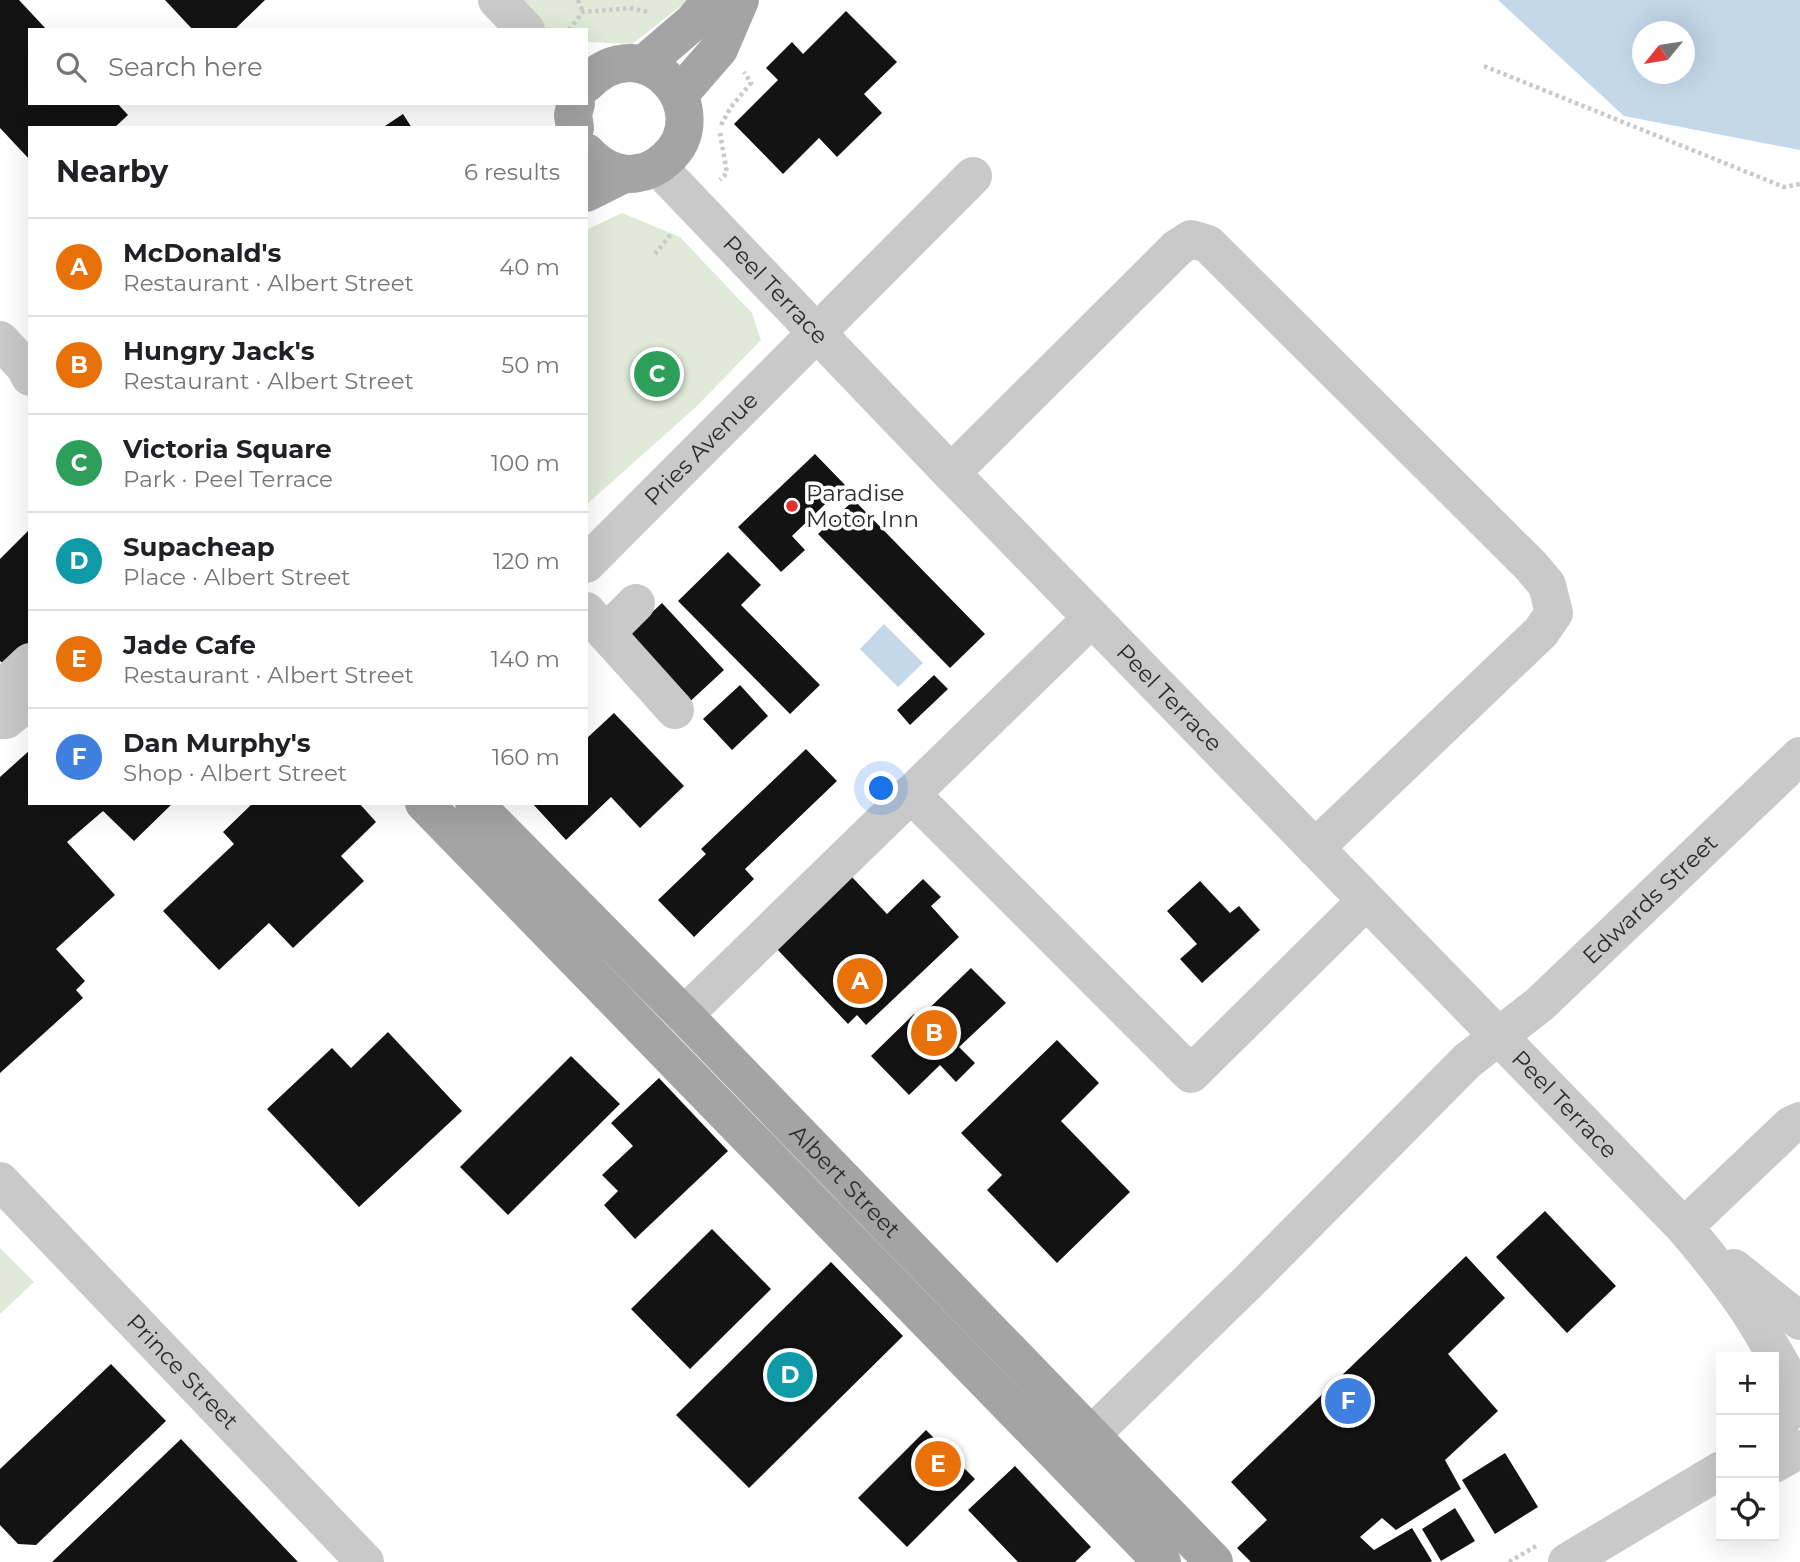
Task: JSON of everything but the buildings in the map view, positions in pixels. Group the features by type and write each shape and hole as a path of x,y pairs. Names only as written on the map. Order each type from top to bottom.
{"main road":[{"path":"644,64 693,22 711,0"},
{"path":"680,95 719,50 740,0"},
{"path":"588,81 597,73 614,65 628,62 644,64 658,70 670,80 680,95 684,110 683,133 673,153 588,192"},
{"path":"575,126 573,115 576,105"},
{"path":"588,154 606,169 641,170"},
{"name":"Albert Street","path":"426,805 1162,1562"},
{"name":"Albert Street","path":"476,805 684,1015 1214,1562"}],"street":[{"path":"497,0 524,28"},
{"name":"Peel Terrace","path":"641,170 695,206 1684,1227 1747,1307 1798,1395"},
{"name":"Pries Avenue","path":"588,562 973,176"},
{"path":"951,472 1154,270 1191,239 1208,244 1531,566 1547,585 1553,613 1541,632 1315,848"},
{"path":"0,340 28,371"},
{"path":"636,603 596,622 674,710"},
{"path":"684,1015 1092,618"},
{"path":"0,690 28,664"},
{"path":"0,720 6,720 28,702"},
{"name":"Edwards Street","path":"1091,1435 1246,1284 1467,1061 1540,1004 1800,756"},
{"path":"911,794 1191,1074 1366,901"},
{"path":"1684,1227 1791,1125 1800,1121"},
{"name":"Prince Street","path":"0,1181 365,1562"},
{"name":"Peel Terrace","path":"1684,1227 1800,1321"},
{"path":"1779,1423 1798,1395"},
{"path":"1779,1461 1800,1449"},
{"path":"1566,1562 1716,1473"},
{"path":"1620,1562 1716,1500"}],"path":[{"path":"578,0 583,12"},
{"path":"1484,66 1784,187 1800,184"},
{"path":"655,254 727,173 719,129 731,107 751,83 741,67"}],"green space":[{"path":"514,0 686,0 632,44 588,42 588,28 542,28"},
{"path":"622,213 680,237 752,313 761,340 696,407 588,503 588,229"},
{"path":"0,1248 34,1282 0,1314"}],"water":[{"path":"1498,0 1800,0 1800,150 1624,116"},
{"path":"884,624 923,663 898,687 860,649"}],"place":[{"name":"Victoria Square","path":"657,374"},
{"name":"Paradise Motor Inn","path":"792,506"},
{"name":"McDonald's","path":"860,981"},
{"name":"Hungry Jack's","path":"934,1033"},
{"name":"Supacheap","path":"790,1375"},
{"name":"Dan Murphy's","path":"1348,1401"},
{"name":"Jade Cafe","path":"938,1464"}]}
